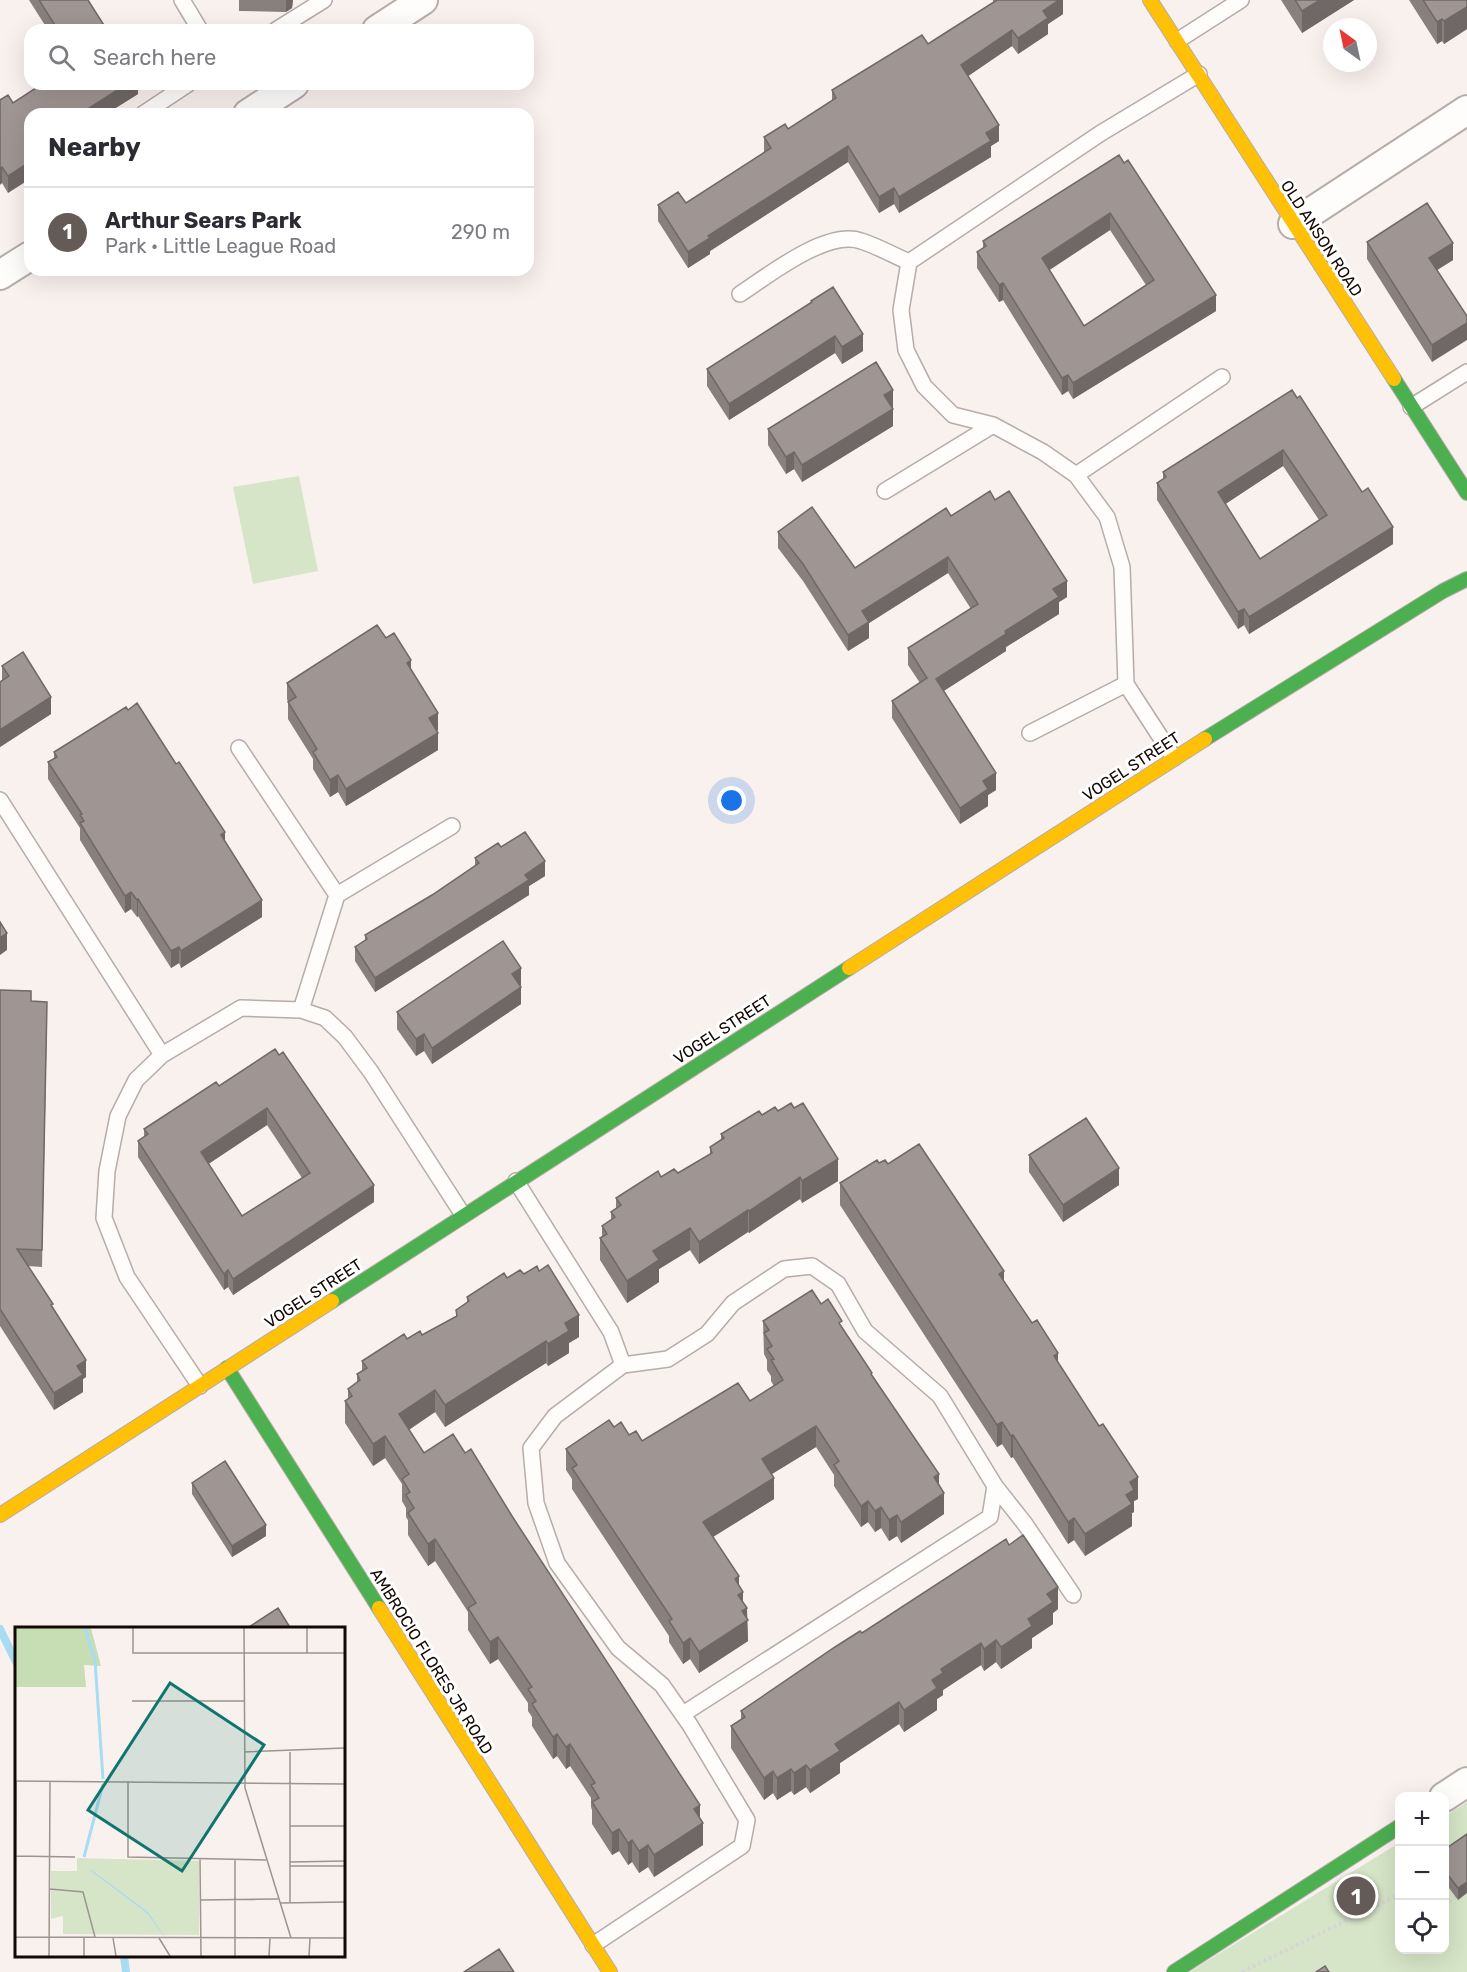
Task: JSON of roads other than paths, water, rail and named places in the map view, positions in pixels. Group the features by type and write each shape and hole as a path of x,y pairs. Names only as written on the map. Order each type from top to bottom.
{"street":[{"path":"386,24 423,0"},
{"name":"OLD ANSON ROAD","path":"1150,0 1467,493"},
{"path":"257,108 285,90"},
{"path":"1293,224 1467,111"},
{"path":"0,275 24,260"},
{"name":"VOGEL STREET","path":"0,1515 1174,758 1443,591 1467,579"},
{"name":"AMBROCIO FLORES JR ROAD","path":"227,1368 610,1972"},
{"path":"1449,1794 1467,1782"},
{"path":"1174,1972 1395,1829"}],"lane":[{"path":"182,0 196,24"},
{"path":"288,24 324,0"},
{"path":"1177,41 1241,0"},
{"path":"1174,758 1126,684 1122,567 1107,517 1076,475 1044,452 993,425 953,415 924,386 906,350 901,309 909,262 1101,133 1198,75"},
{"path":"152,108 179,90"},
{"path":"740,294 818,245 840,239 860,240 909,262"},
{"path":"1411,407 1467,372"},
{"path":"1076,475 1222,376"},
{"path":"885,491 993,425"},
{"path":"1030,733 1126,684"},
{"path":"239,748 337,895"},
{"path":"0,800 162,1055"},
{"path":"301,1010 337,895 452,826"},
{"path":"200,1386 127,1277 104,1218 106,1171 118,1116 136,1080 162,1055 241,1008 301,1010 325,1018 345,1037 371,1072 463,1215"},
{"path":"516,1181 611,1332 623,1365"},
{"path":"592,1945 742,1846 747,1820 683,1714 662,1685 618,1648 557,1563 536,1503 531,1448 555,1416 623,1365 668,1359 707,1334 733,1303 784,1269 812,1266 838,1284 865,1331 940,1396 995,1486 1025,1524 1073,1595"},
{"path":"683,1714 990,1517 995,1486"}],"waterway":[{"path":"0,1629 15,1660"},
{"path":"124,1957 126,1972"}],"place":[{"name":"Arthur Sears Park","path":"1356,1896"}]}
